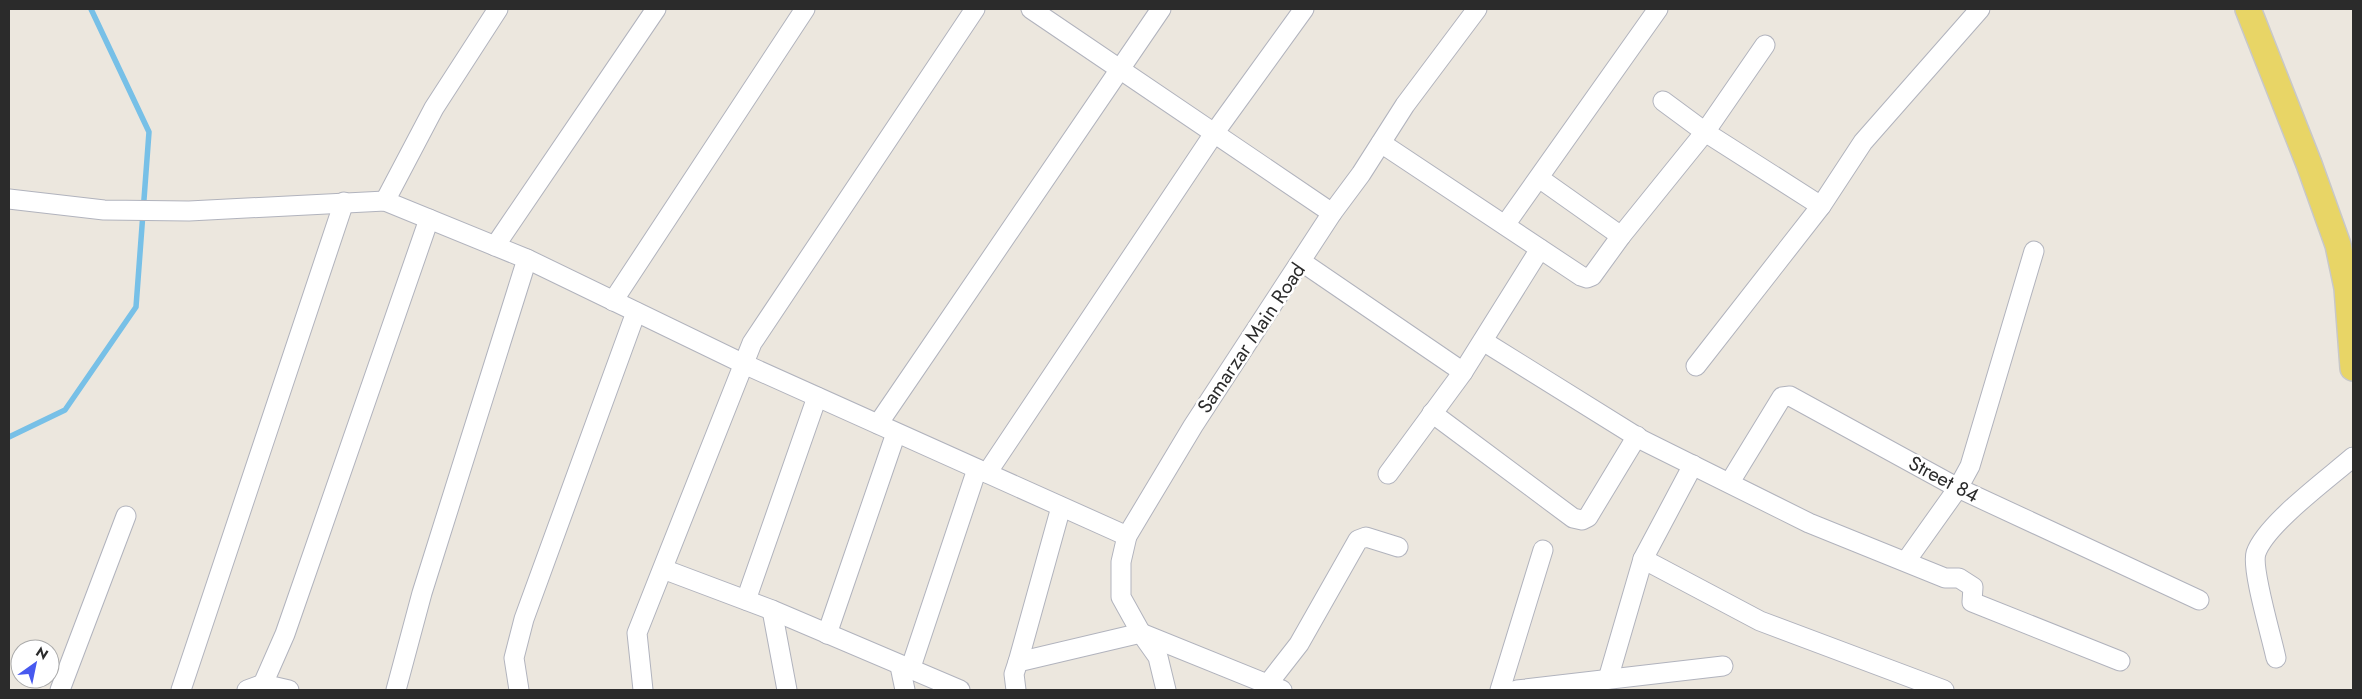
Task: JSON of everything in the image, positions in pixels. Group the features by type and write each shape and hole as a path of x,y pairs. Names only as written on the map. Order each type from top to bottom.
{"main road":[{"path":"2248,9 2338,246 2348,288 2353,368"}],"street":[{"path":"385,201 434,108 498,9"},
{"path":"495,246 656,9"},
{"path":"612,300 805,9"},
{"path":"643,690 637,633 752,343 975,9"},
{"path":"1031,9 1215,132 1332,214"},
{"path":"878,424 1161,9"},
{"path":"904,690 905,668 982,471 1215,132 1304,9"},
{"name":"Samarzar Main Road","path":"1166,690 1158,657 1141,633 1121,597 1121,562 1127,536 1193,426 1332,214 1447,47 1477,9"},
{"path":"1506,225 1658,9"},
{"path":"1696,366 1821,206 1864,142 1980,9"},
{"path":"1381,143 1581,276 1587,278 1592,276 1621,236 1705,132 1765,45"},
{"path":"1663,101 1705,132 1821,206"},
{"path":"1539,178 1621,236"},
{"path":"9,200 104,210 189,211 385,201 527,259 744,364 1127,536"},
{"path":"181,690 344,202"},
{"path":"289,690 255,687 285,634 429,219"},
{"path":"1388,474 1463,372 1540,249"},
{"path":"1906,561 1958,488 1970,466 2034,251"},
{"path":"396,690 422,593 527,259"},
{"path":"1302,262 1463,372"},
{"path":"519,690 514,658 524,619 636,312"},
{"path":"1483,341 1637,436 1693,465 1809,523 1945,578 1960,578 1973,587 1972,602 2120,661"},
{"name":"Street 84","path":"1730,482 1782,397 1790,396 1958,488 2199,600"},
{"path":"746,600 817,397"},
{"path":"1432,412 1573,518 1582,520 1588,517 1637,436"},
{"path":"827,634 896,433"},
{"path":"2276,658 2257,575 2256,554 2272,528 2353,457"},
{"path":"1608,679 1643,559 1693,465"},
{"path":"1016,690 1014,674 1061,507"},
{"path":"60,690 126,516"},
{"path":"1018,662 1141,633 1275,688 1358,540 1366,537 1398,547"},
{"path":"1500,690 1543,550"},
{"path":"1643,559 1760,621 1936,689"},
{"path":"663,569 772,610 960,690"},
{"path":"772,610 787,690"},
{"path":"1517,690 1723,666"}],"waterway":[{"path":"9,437 65,410 136,307 149,132 91,9"}]}
